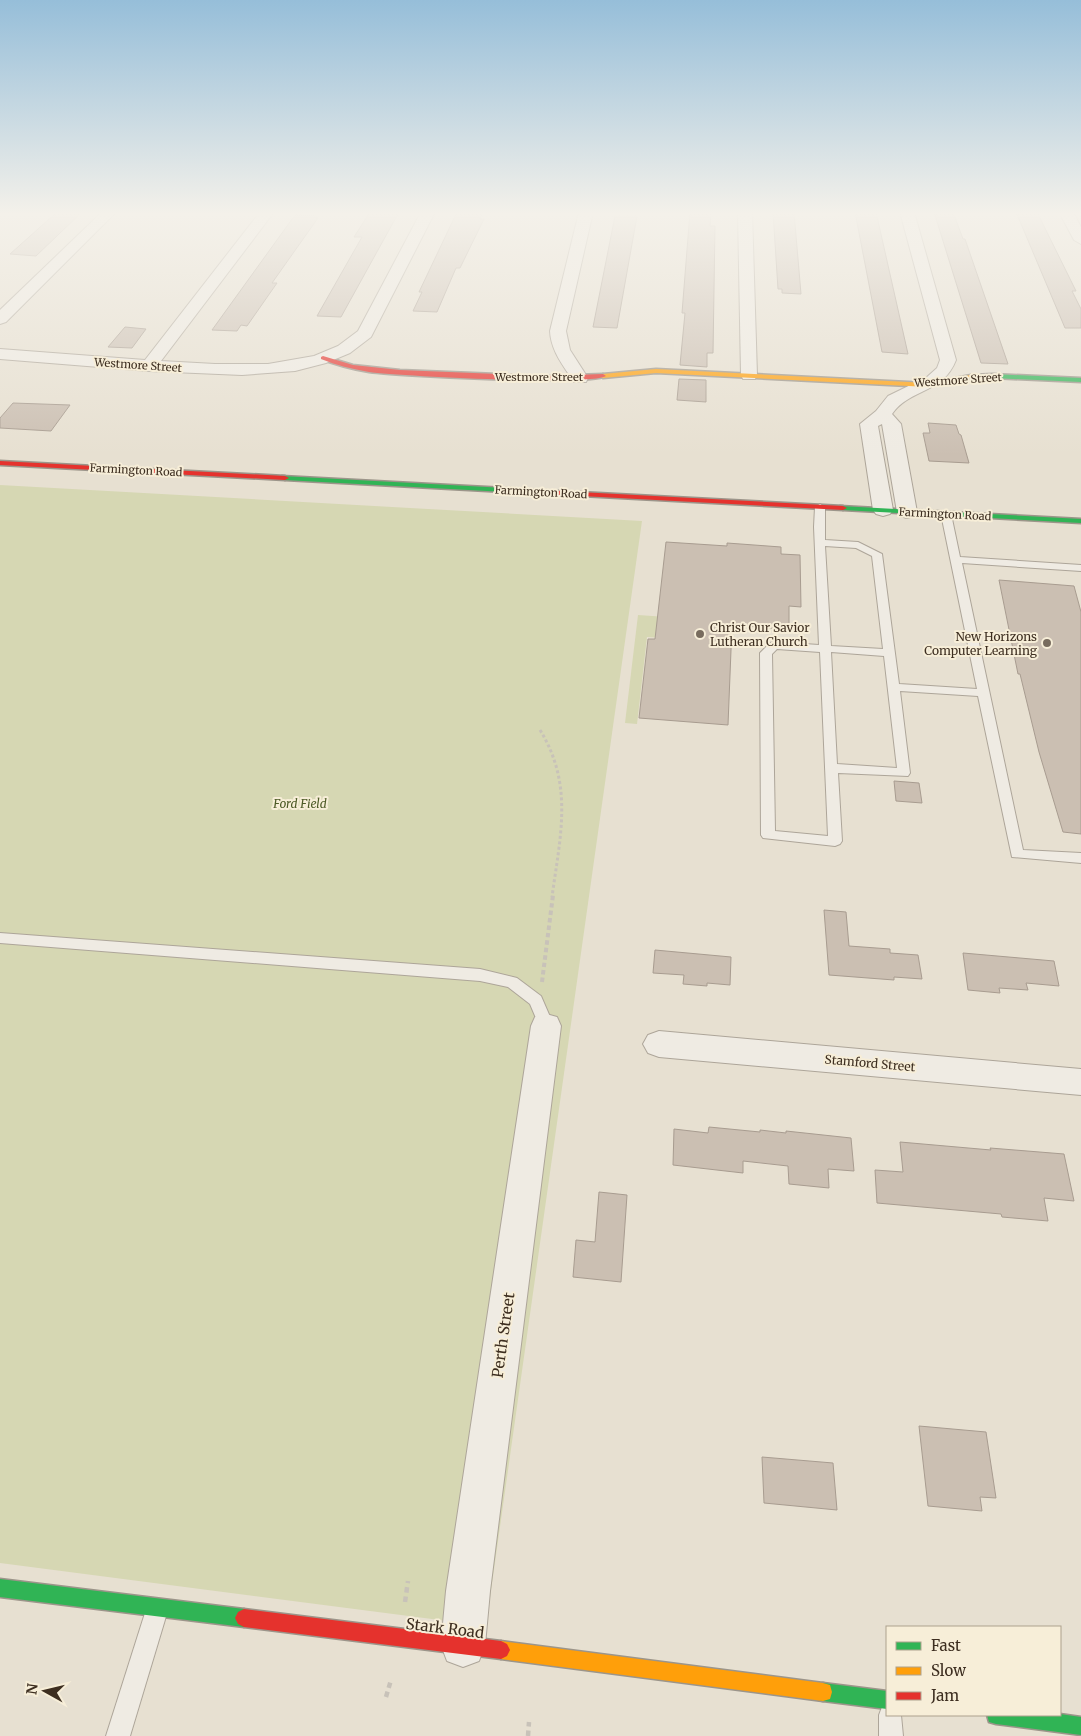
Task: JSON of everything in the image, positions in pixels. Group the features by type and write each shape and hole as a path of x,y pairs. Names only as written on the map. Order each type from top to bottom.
{"street":[{"path":"0,319 26,293"},
{"path":"149,366 205,293"},
{"path":"323,358 349,347 365,334 386,293"},
{"path":"567,293 558,331 558,343 564,356 580,378"},
{"path":"747,293 749,375"},
{"path":"883,510 869,424 883,414 891,402 907,392 928,385 946,370 948,360 929,293"},
{"name":"Westmore Street","path":"0,354 149,366 255,370 292,366 323,358 355,368 389,372 532,378 580,378 656,371 928,385 971,377 993,376 1081,380"},
{"path":"883,414 892,424 907,512"},
{"name":"Farmington Road","path":"0,463 1081,521"},
{"name":"Perth Street","path":"463,1645 468,1591 541,1013"},
{"name":"Stamford Street","path":"659,1044 1081,1082"},
{"name":"Stark Road","path":"0,1588 886,1700"},
{"path":"1004,1716 1081,1726"}],"lane":[{"path":"820,507 825,648 836,841 768,834 766,653 774,645 825,648 889,653"},
{"path":"946,514 1017,854 1081,858"},
{"path":"820,542 858,545 877,554 904,773 832,768"},
{"path":"956,560 1081,568"},
{"path":"894,687 984,693"},
{"path":"0,938 480,975 512,982 541,1013"},
{"path":"118,1736 158,1608"},
{"path":"890,1716 891,1736"}],"path":[{"path":"540,730 550,746 559,768 564,802 543,972 541,1013"},
{"path":"405,1602 408,1581"},
{"path":"386,1697 391,1680"},
{"path":"528,1736 529,1722"}],"green space":[{"name":"Ford Field","path":"0,485 642,521 486,1626 0,1563"},
{"path":"638,615 667,617 666,638 647,637 637,724 625,723"}],"building":[{"path":"239,293 270,293 247,326 241,325 237,331 212,330"},
{"path":"330,293 354,293 341,317 317,316"},
{"path":"422,293 445,293 437,312 413,311"},
{"path":"600,293 623,293 617,328 593,327"},
{"path":"684,293 714,293 713,353 707,353 707,367 680,365 685,313 682,313"},
{"path":"871,293 894,293 908,354 882,352"},
{"path":"959,293 984,293 1008,364 981,363"},
{"path":"1050,293 1073,293 1081,309 1081,328 1065,328"},
{"path":"125,327 146,329 132,348 108,347"},
{"path":"679,379 706,380 706,402 677,400"},
{"path":"13,403 70,405 51,431 0,428 0,418"},
{"path":"928,423 956,425 969,463 929,461 923,433 930,433"},
{"name":"Christ Our Savior Lutheran Church","path":"666,542 727,546 727,543 781,547 781,554 800,555 801,607 789,606 789,625 783,625 783,629 732,625 728,725 639,718 648,639 655,639"},
{"path":"999,580 1074,586 1081,612 1081,834 1063,832 1039,752 1020,674 1018,674"},
{"path":"894,781 919,783 922,803 896,801"},
{"path":"824,910 846,912 849,946 890,949 890,953 918,955 922,979 894,977 894,980 829,975"},
{"path":"655,950 731,957 730,985 707,983 707,986 683,984 684,975 653,973"},
{"path":"963,953 1054,961 1059,986 1026,983 1028,990 999,988 1000,993 968,990"},
{"path":"709,1127 760,1132 760,1130 786,1133 786,1131 851,1138 854,1171 828,1169 829,1188 789,1184 788,1166 743,1161 743,1173 673,1165 674,1129 708,1133"},
{"path":"900,1142 1064,1154 1074,1201 1044,1198 1048,1221 1002,1217 1001,1214 877,1203 875,1170 903,1172"},
{"path":"599,1192 627,1195 621,1282 573,1277 576,1240 595,1242"},
{"path":"919,1426 986,1432 996,1498 980,1497 982,1511 928,1506"},
{"path":"762,1457 833,1463 837,1510 764,1503"}],"traffic: fast":[{"path":"971,377 993,376 1081,380"},
{"path":"285,478 525,491"},
{"path":"843,508 1081,521"},
{"path":"0,1588 244,1618"},
{"path":"823,1692 886,1700"},
{"path":"1004,1716 1081,1726"}],"traffic: slow":[{"path":"603,376 656,371 928,385 971,377"},
{"path":"501,1650 823,1692"}],"traffic: jam":[{"path":"323,358 368,370 544,378 603,376"},
{"path":"0,463 285,478"},
{"path":"525,491 843,508"},
{"path":"244,1618 501,1650"}],"place":[{"name":"Christ Our Savior Lutheran Church","path":"700,634"},
{"name":"New Horizons Computer Learning","path":"1047,643"}]}
